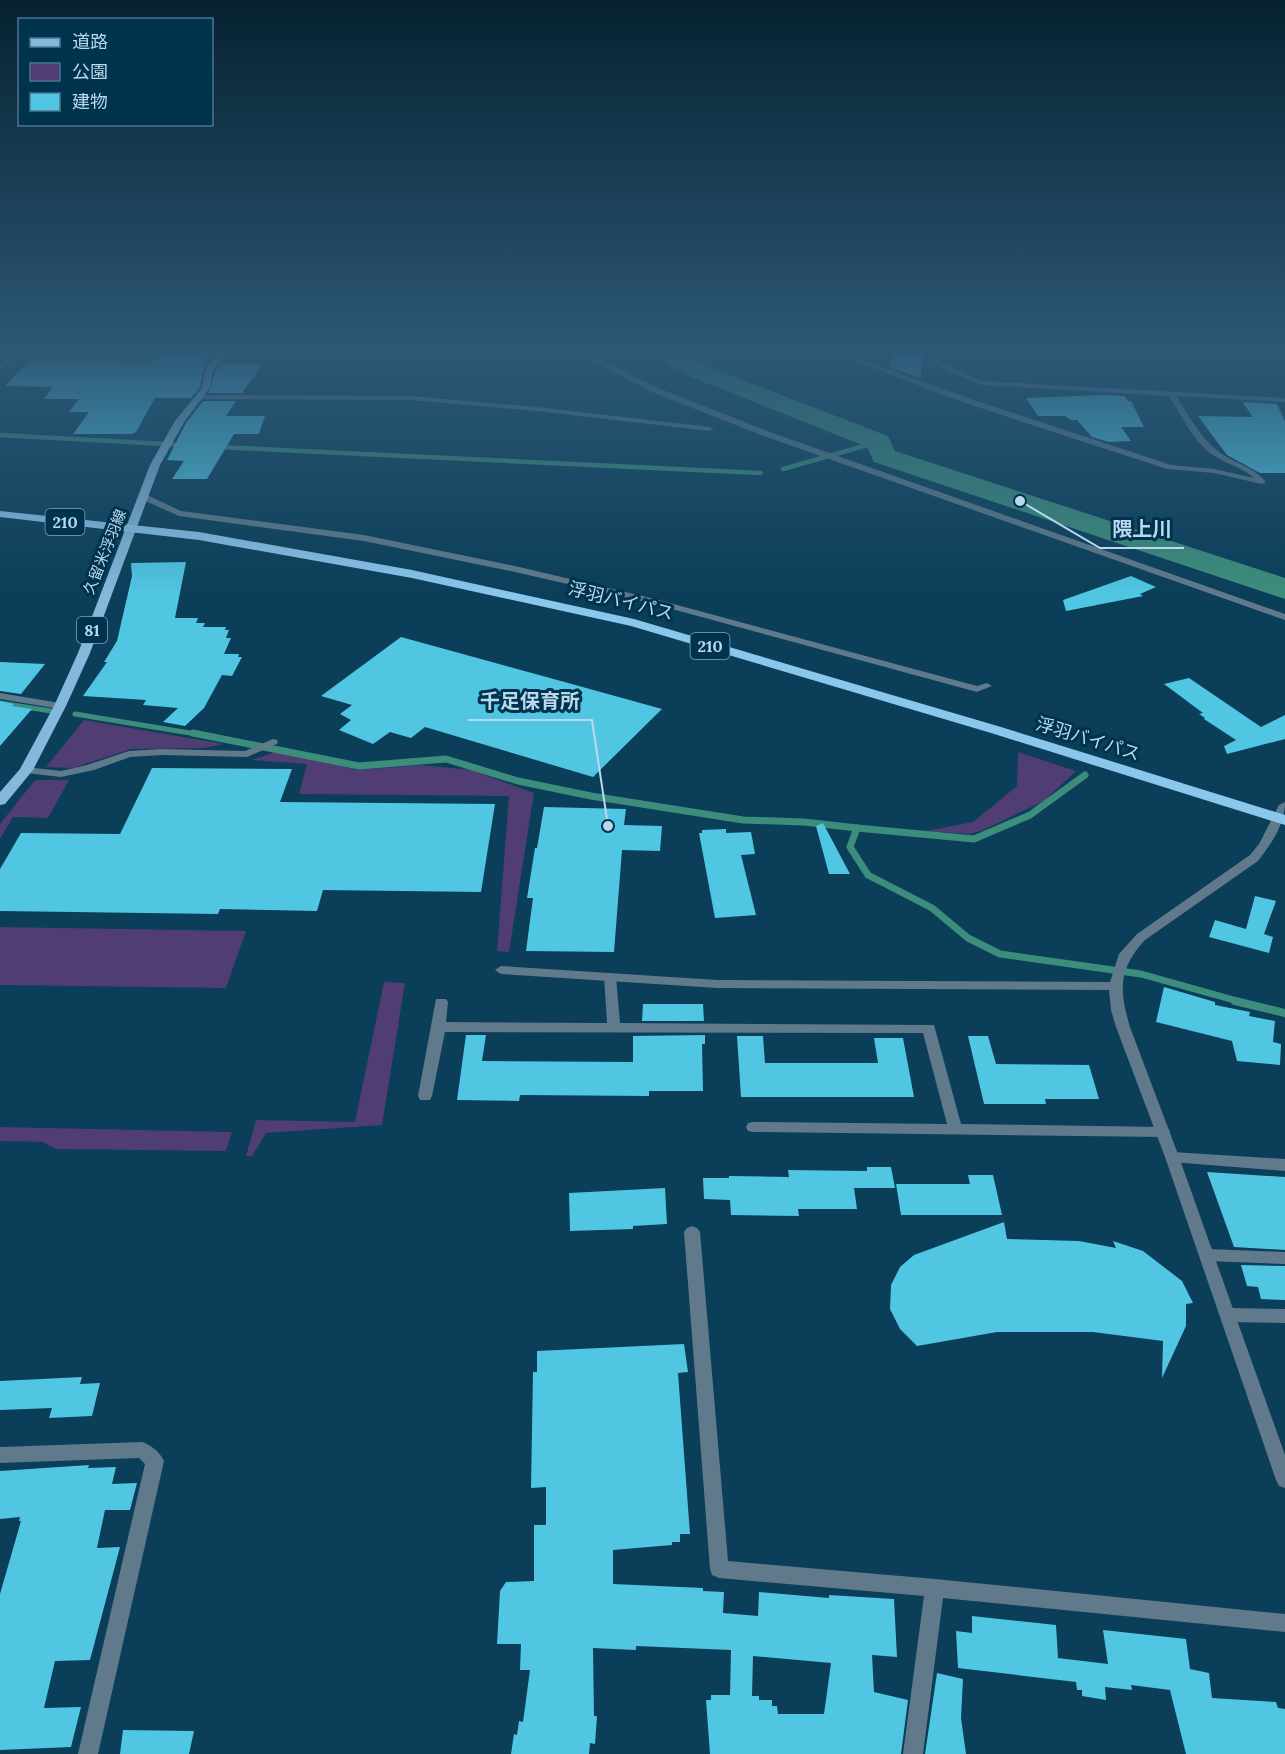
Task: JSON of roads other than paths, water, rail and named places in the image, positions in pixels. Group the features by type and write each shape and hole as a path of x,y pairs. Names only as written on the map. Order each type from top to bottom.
{"highway":[{"name":"浮羽バイパス","path":"0,514 199,536 412,574 634,623 1282,814"}],"main road":[{"name":"久留米浮羽線","path":"0,801 26,770 60,706 84,653 155,465 174,431"}],"street":[{"path":"759,431 1285,617"},
{"path":"1059,431 1170,467 1214,471 1262,482 1252,470 1218,455 1197,431"},
{"path":"144,497 179,513 364,538 515,569 652,601 966,687 977,689 987,686"},
{"path":"0,696 60,706"},
{"path":"26,770 61,774 90,768 129,754 162,752 246,754 273,742"},
{"path":"1282,814 1254,858 1142,937 1125,954 1115,986 1123,1027 1172,1157 1285,1480"},
{"path":"501,970 717,984 1115,986"},
{"path":"610,977 614,1027"},
{"path":"425,1096 440,1027 441,1002"},
{"path":"440,1027 929,1028 955,1129"},
{"path":"753,1127 1163,1132"},
{"path":"1172,1157 1285,1165"},
{"path":"692,1232 719,1569 1285,1623"},
{"path":"1207,1255 1285,1258"},
{"path":"1228,1315 1285,1316"},
{"path":"0,1455 142,1450 155,1461 88,1754"},
{"path":"913,1754 934,1588"}],"waterway":[{"path":"850,431 878,442 884,456 1285,589"},
{"path":"0,435 183,445"},
{"path":"783,469 878,442"},
{"path":"218,447 761,473"},
{"path":"0,703 51,711"},
{"path":"75,714 202,735"},
{"path":"193,733 359,766 446,759 518,781 591,796 743,820 804,822 857,828"},
{"path":"857,828 974,839 1030,815 1085,775"},
{"path":"857,828 850,847 868,875 932,908 968,938 1000,954 1141,974 1241,1002"},
{"path":"1235,1001 1285,1013"}],"place":[{"name":"隈上川","path":"1020,501"},
{"name":"千足保育所","path":"608,826"}]}
